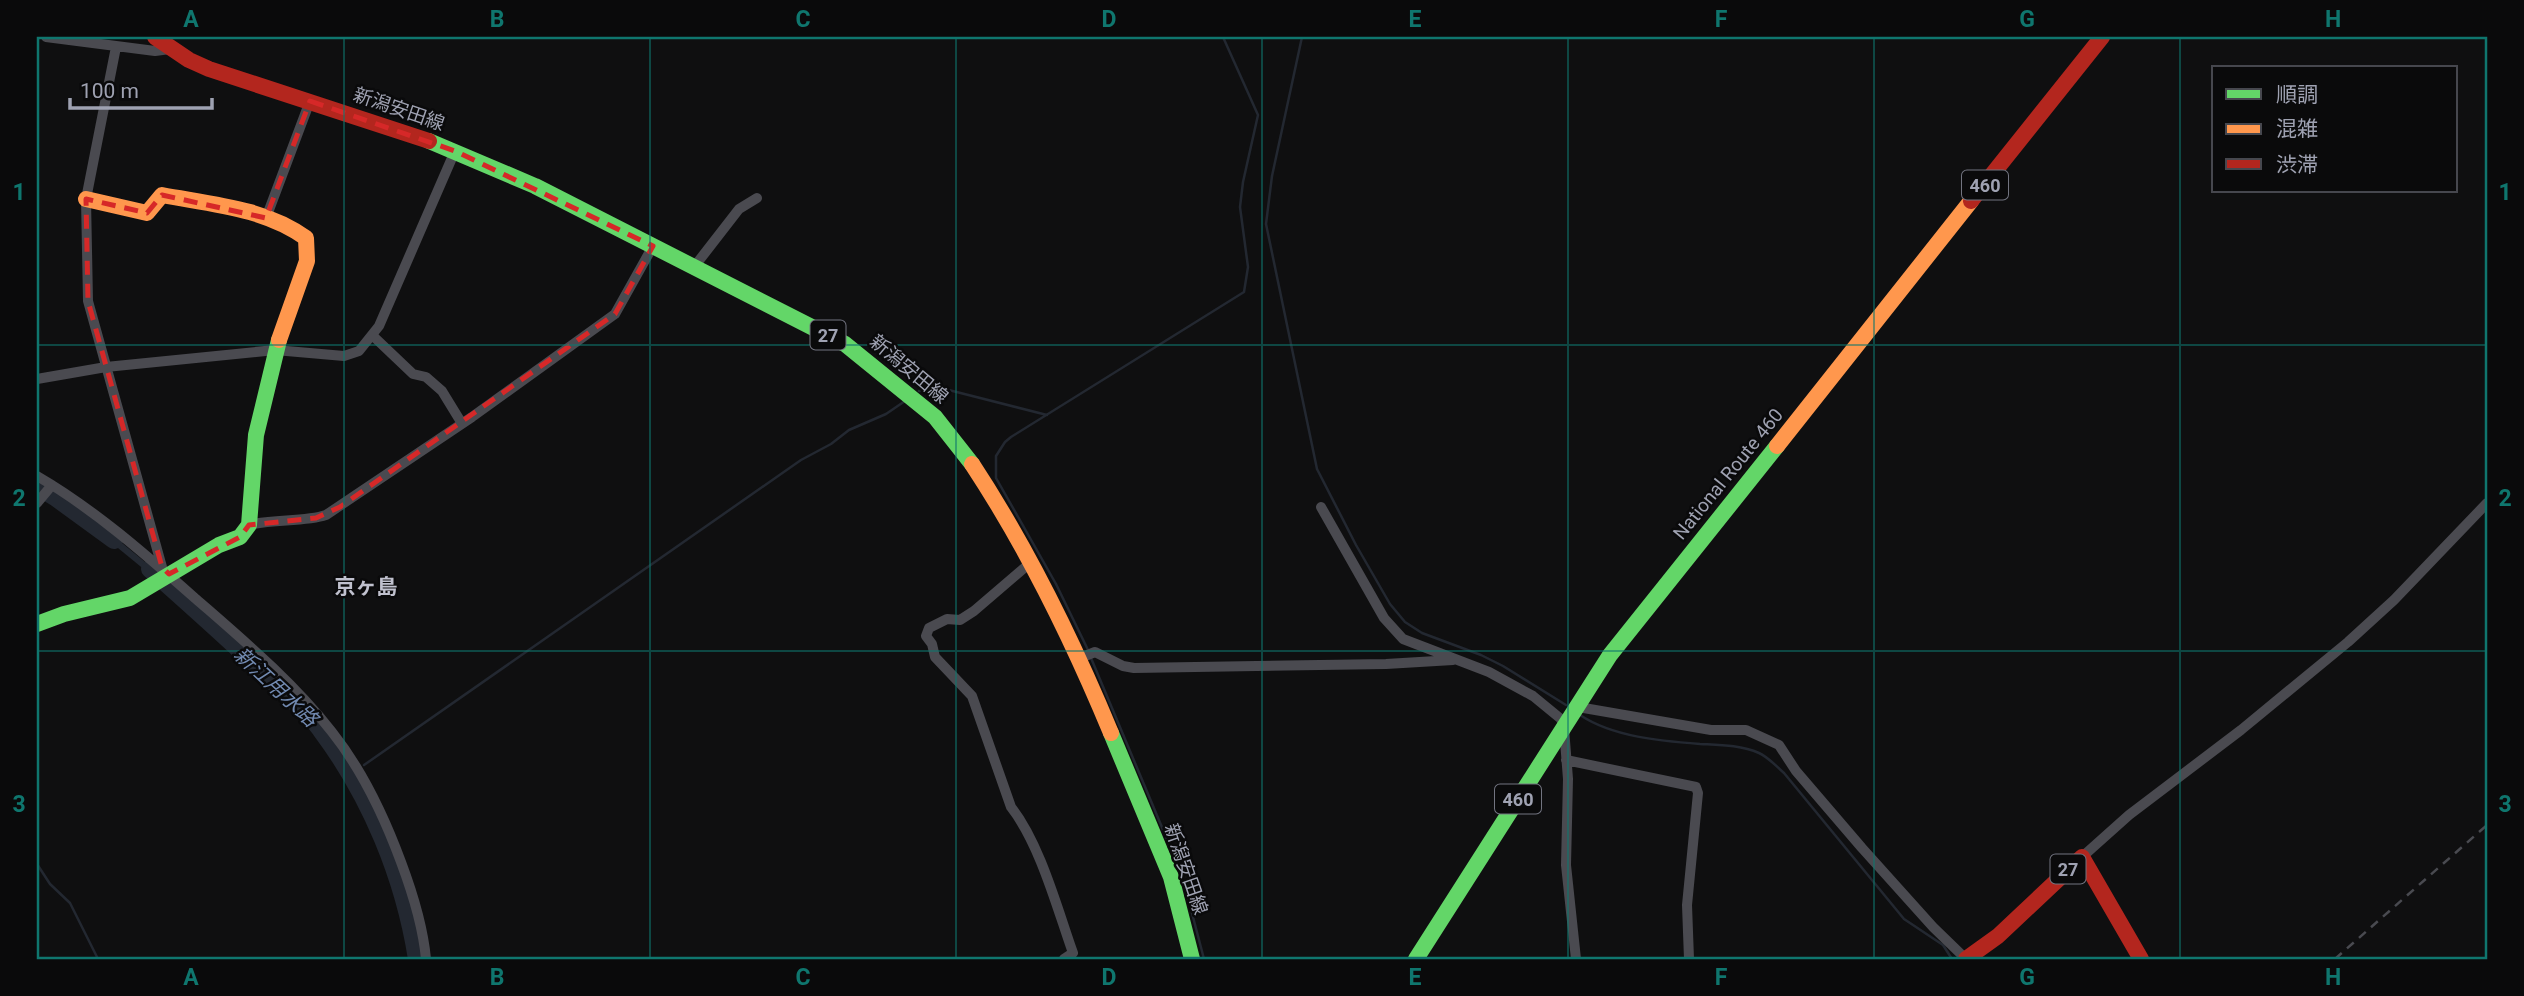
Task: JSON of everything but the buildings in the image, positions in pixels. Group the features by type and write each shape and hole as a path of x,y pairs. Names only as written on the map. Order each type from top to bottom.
{"main road":[{"name":"新潟安田線","path":"155,37 170,49 209,69 413,134 536,186 845,344 935,417 973,465 1020,542 1080,658 1171,877 1192,959"},
{"name":"National Route 460","path":"1416,959 1610,654 2102,37"},
{"path":"37,624 64,614 130,598 219,545 240,537 249,525 256,435 275,350 307,261 306,238 297,230 266,218 162,195 147,213 86,199"},
{"name":"27","path":"1966,959 1998,936 2082,857 2141,959"}],"street":[{"path":"46,37 155,51 170,49"},
{"path":"116,47 86,199 88,301 164,576"},
{"path":"266,218 310,101"},
{"path":"37,379 106,367 275,350 344,356 359,351 379,326 455,151"},
{"path":"694,267 739,209 757,198"},
{"path":"249,525 326,515 461,422 615,314 653,246"},
{"path":"372,335 413,374 426,377 442,391 461,422"},
{"path":"37,476 46,493 164,576 306,701 333,732 387,822 419,917 426,959"},
{"path":"2082,857 2129,815 2241,730 2348,642 2394,600 2487,503"},
{"path":"1321,507 1384,618 1403,639 1489,672 1533,696 1561,719 1746,730 1779,745 1796,771 1862,848 1933,927 1966,959"},
{"path":"1030,564 974,611 960,620 947,619 925,632 932,643 935,657 972,696 1011,807 1020,818 1048,881 1073,953 1064,959"},
{"path":"1080,658 1095,652 1123,666 1134,668 1386,664 1456,660"},
{"path":"1571,718 1566,760 1566,865 1576,959"},
{"path":"1566,760 1696,787 1699,793 1687,905 1686,936 1689,959"}],"highlighted area":[{"path":"310,101 455,151 653,246 615,314 340,507 316,518 249,525 240,537 169,574 162,567 88,301 86,199 147,213 162,195 266,218"}],"shaded area":[{"path":"99,524 162,576 157,580 96,530"}],"waterway":[{"path":"1089,652 1056,584 996,478 996,456 1011,437 1244,292 1248,267 1240,207 1258,115 1223,37"},
{"path":"1302,37 1272,176 1266,224 1317,469 1356,545 1390,604 1405,622 1422,633 1503,666 1566,705"},
{"path":"919,391 933,386 1047,415"},
{"path":"364,765 801,460 831,444 849,430 886,414 905,401"},
{"name":"新江用水路","path":"37,486 114,540"},
{"name":"新江用水路","path":"150,569 307,713 339,756 383,839 404,898 417,959"},
{"path":"1091,658 1182,875 1204,959"},
{"path":"1580,715 1607,728 1638,737 1737,747 1766,757 1784,773 1904,919 1943,945 1952,959"},
{"path":"37,864 50,884 70,903 98,959"}],"railway":[{"path":"2335,959 2487,825"}],"traffic: fast":[{"path":"429,141 535,186 845,344 935,417 972,464"},
{"path":"37,624 64,614 130,598 219,545 240,537 249,525 256,435 279,340"},
{"path":"1416,959 1610,655 1777,446"},
{"path":"1111,733 1171,877 1192,959"}],"traffic: slow":[{"path":"86,199 147,213 162,195 199,201 273,220 306,238 307,261 279,340"},
{"path":"1777,446 1971,201"},
{"path":"972,464 1048,595 1111,733"}],"traffic: jam":[{"path":"155,37 189,60 209,69 429,141"},
{"path":"1971,201 2102,37"},
{"path":"1966,959 1998,936 2082,857 2141,959"}],"district":[{"name":"京ヶ島","path":"366,587"}]}
